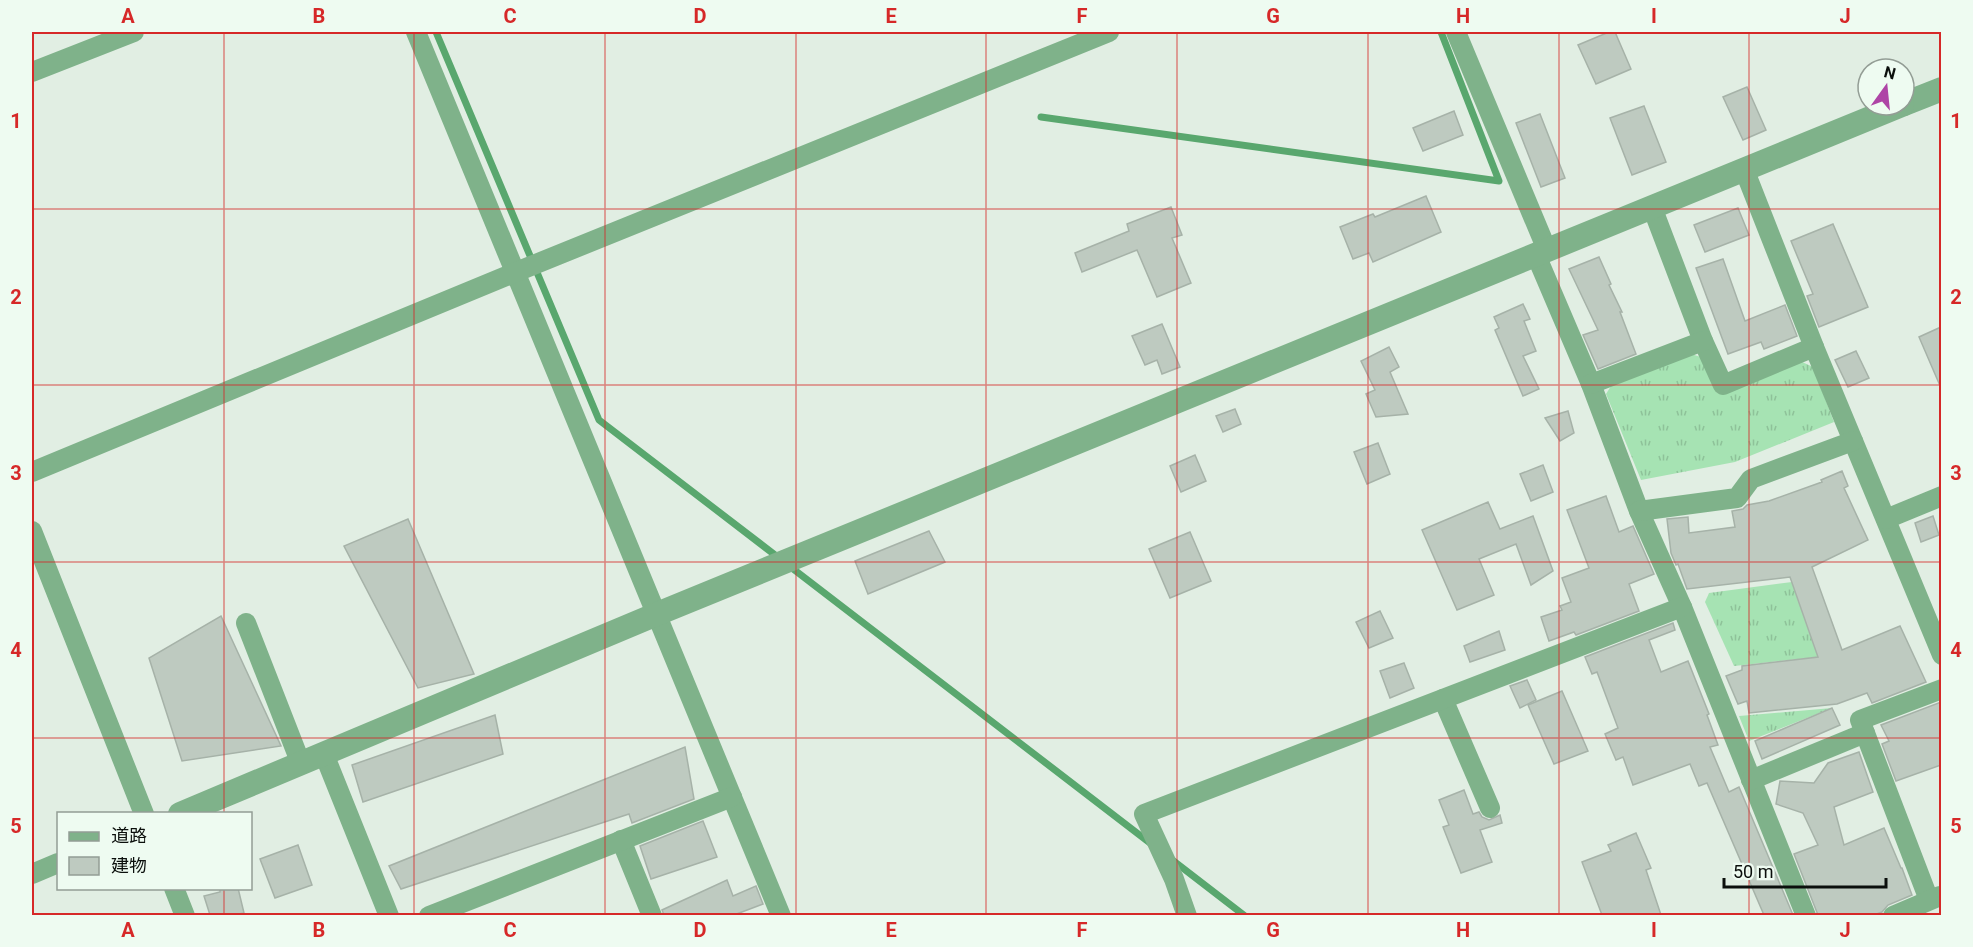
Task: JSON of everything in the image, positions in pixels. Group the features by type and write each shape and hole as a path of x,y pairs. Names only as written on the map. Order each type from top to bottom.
{"street":[{"path":"32,72 134,32"},
{"path":"416,32 781,915"},
{"path":"32,472 516,272 1109,32"},
{"path":"1456,32 1542,252 1639,511 1682,607 1806,915"},
{"path":"1916,100 1941,89"},
{"path":"182,812 657,614 1873,117"},
{"path":"1744,169 1814,347 1941,655"},
{"path":"1652,207 1703,341 1723,385 1814,347"},
{"path":"1590,384 1703,341"},
{"path":"1639,511 1737,498 1751,479 1853,441"},
{"path":"1886,519 1941,496"},
{"path":"32,531 144,812"},
{"path":"1187,915 1174,879 1144,814 1682,607"},
{"path":"246,623 301,764"},
{"path":"1893,915 1935,898 1860,720 1941,689"},
{"path":"1443,699 1490,808"},
{"path":"1751,780 1865,733"},
{"path":"324,754 388,915"},
{"path":"429,915 732,797"},
{"path":"621,840 651,915"},
{"path":"32,874 57,863"},
{"path":"175,890 185,915"}],"green space":[{"path":"1691,354 1701,357 1717,393 1800,361 1813,367 1834,422 1735,462 1641,480 1606,394 1611,386"},
{"path":"1792,582 1818,657 1734,666 1705,602 1709,593"},
{"path":"1832,708 1749,741 1739,716"}],"building":[{"path":"1609,32 1615,32 1631,69 1596,84 1578,45"},
{"path":"1747,87 1766,130 1743,140 1723,97"},
{"path":"1644,106 1666,162 1632,175 1610,118"},
{"path":"1454,111 1463,135 1423,151 1413,128"},
{"path":"1540,114 1565,178 1541,187 1516,123"},
{"path":"1426,196 1441,232 1373,262 1369,253 1353,259 1340,227 1373,214 1375,217"},
{"path":"1171,207 1182,235 1172,238 1191,283 1157,297 1137,250 1082,272 1075,253 1129,231 1127,224"},
{"path":"1738,208 1749,235 1705,252 1694,225"},
{"path":"1833,224 1868,307 1819,327 1807,296 1813,294 1791,241"},
{"path":"1599,257 1622,312 1620,312 1636,354 1598,369 1583,335 1598,330 1569,269"},
{"path":"1723,259 1745,321 1785,305 1797,336 1764,349 1761,342 1728,354 1696,268"},
{"path":"1523,304 1530,319 1524,321 1536,351 1523,356 1539,389 1523,396 1495,330 1499,328 1494,317"},
{"path":"1162,324 1180,367 1162,374 1157,360 1145,365 1132,336"},
{"path":"1941,327 1941,388 1919,337"},
{"path":"1389,347 1399,367 1390,372 1408,414 1376,417 1366,394 1375,390 1361,361"},
{"path":"1856,351 1869,378 1848,387 1835,360"},
{"path":"1235,409 1241,424 1223,432 1216,416"},
{"path":"1568,411 1574,433 1560,441 1545,418"},
{"path":"1378,443 1390,474 1367,484 1354,452"},
{"path":"1195,455 1206,481 1181,492 1170,466"},
{"path":"1543,465 1553,492 1531,501 1520,474"},
{"path":"1842,471 1848,486 1844,488 1868,540 1812,567 1842,650 1900,626 1926,682 1872,703 1867,693 1837,704 1749,713 1747,701 1738,704 1726,676 1742,670 1742,666 1818,657 1790,577 1687,589 1678,564 1676,565 1671,553 1667,519 1688,517 1689,533 1735,527 1732,511 1743,509 1747,505 1769,501 1822,482 1821,480"},
{"path":"1606,496 1619,532 1633,526 1654,574 1629,584 1639,611 1576,635 1574,632 1549,641 1541,617 1562,610 1560,606 1571,602 1562,578 1589,568 1567,510"},
{"path":"1488,502 1500,529 1533,516 1553,571 1531,585 1516,544 1479,559 1494,595 1457,610 1422,530"},
{"path":"1933,516 1939,535 1921,542 1915,523"},
{"path":"408,519 474,674 418,688 344,546"},
{"path":"929,531 945,562 868,594 855,561"},
{"path":"1190,532 1211,581 1170,598 1149,549"},
{"path":"1380,611 1393,638 1369,648 1356,622"},
{"path":"221,616 281,746 182,761 149,658"},
{"path":"1673,623 1675,630 1649,640 1661,672 1688,661 1709,714 1707,715 1718,745 1710,747 1729,792 1739,787 1793,915 1764,915 1707,783 1699,786 1690,764 1633,785 1623,757 1616,760 1605,734 1618,728 1597,672 1592,674 1585,657"},
{"path":"1499,631 1505,650 1470,662 1464,646"},
{"path":"1404,663 1414,688 1390,698 1380,671"},
{"path":"1527,680 1536,700 1520,708 1510,686"},
{"path":"1562,691 1588,751 1554,764 1528,705"},
{"path":"1941,702 1941,765 1896,781 1882,744 1889,741 1881,725"},
{"path":"1832,708 1840,725 1762,759 1755,741"},
{"path":"495,715 503,754 363,802 352,765"},
{"path":"685,747 694,799 632,823 629,814 401,889 389,866"},
{"path":"1859,752 1873,792 1834,807 1844,845 1884,828 1912,895 1888,905 1882,912 1874,915 1818,915 1794,854 1818,845 1803,813 1776,804 1780,781 1814,783 1828,763"},
{"path":"1464,790 1473,814 1479,812 1482,817 1489,820 1500,815 1502,823 1480,830 1492,862 1461,873 1443,827 1449,825 1439,800"},
{"path":"703,821 717,857 651,879 640,846"},
{"path":"1636,833 1651,868 1646,870 1661,915 1602,915 1582,862 1611,851 1608,845"},
{"path":"298,845 312,885 275,898 260,859"},
{"path":"727,880 733,896 756,886 763,904 734,915 664,915 662,910"},
{"path":"220,890 238,890 244,913 210,915 204,896 220,892"}],"waterway":[{"path":"436,32 599,420 779,558"},
{"path":"1041,117 1499,181 1441,32"},
{"path":"788,565 1150,843"},
{"path":"1171,859 1245,916"}]}
